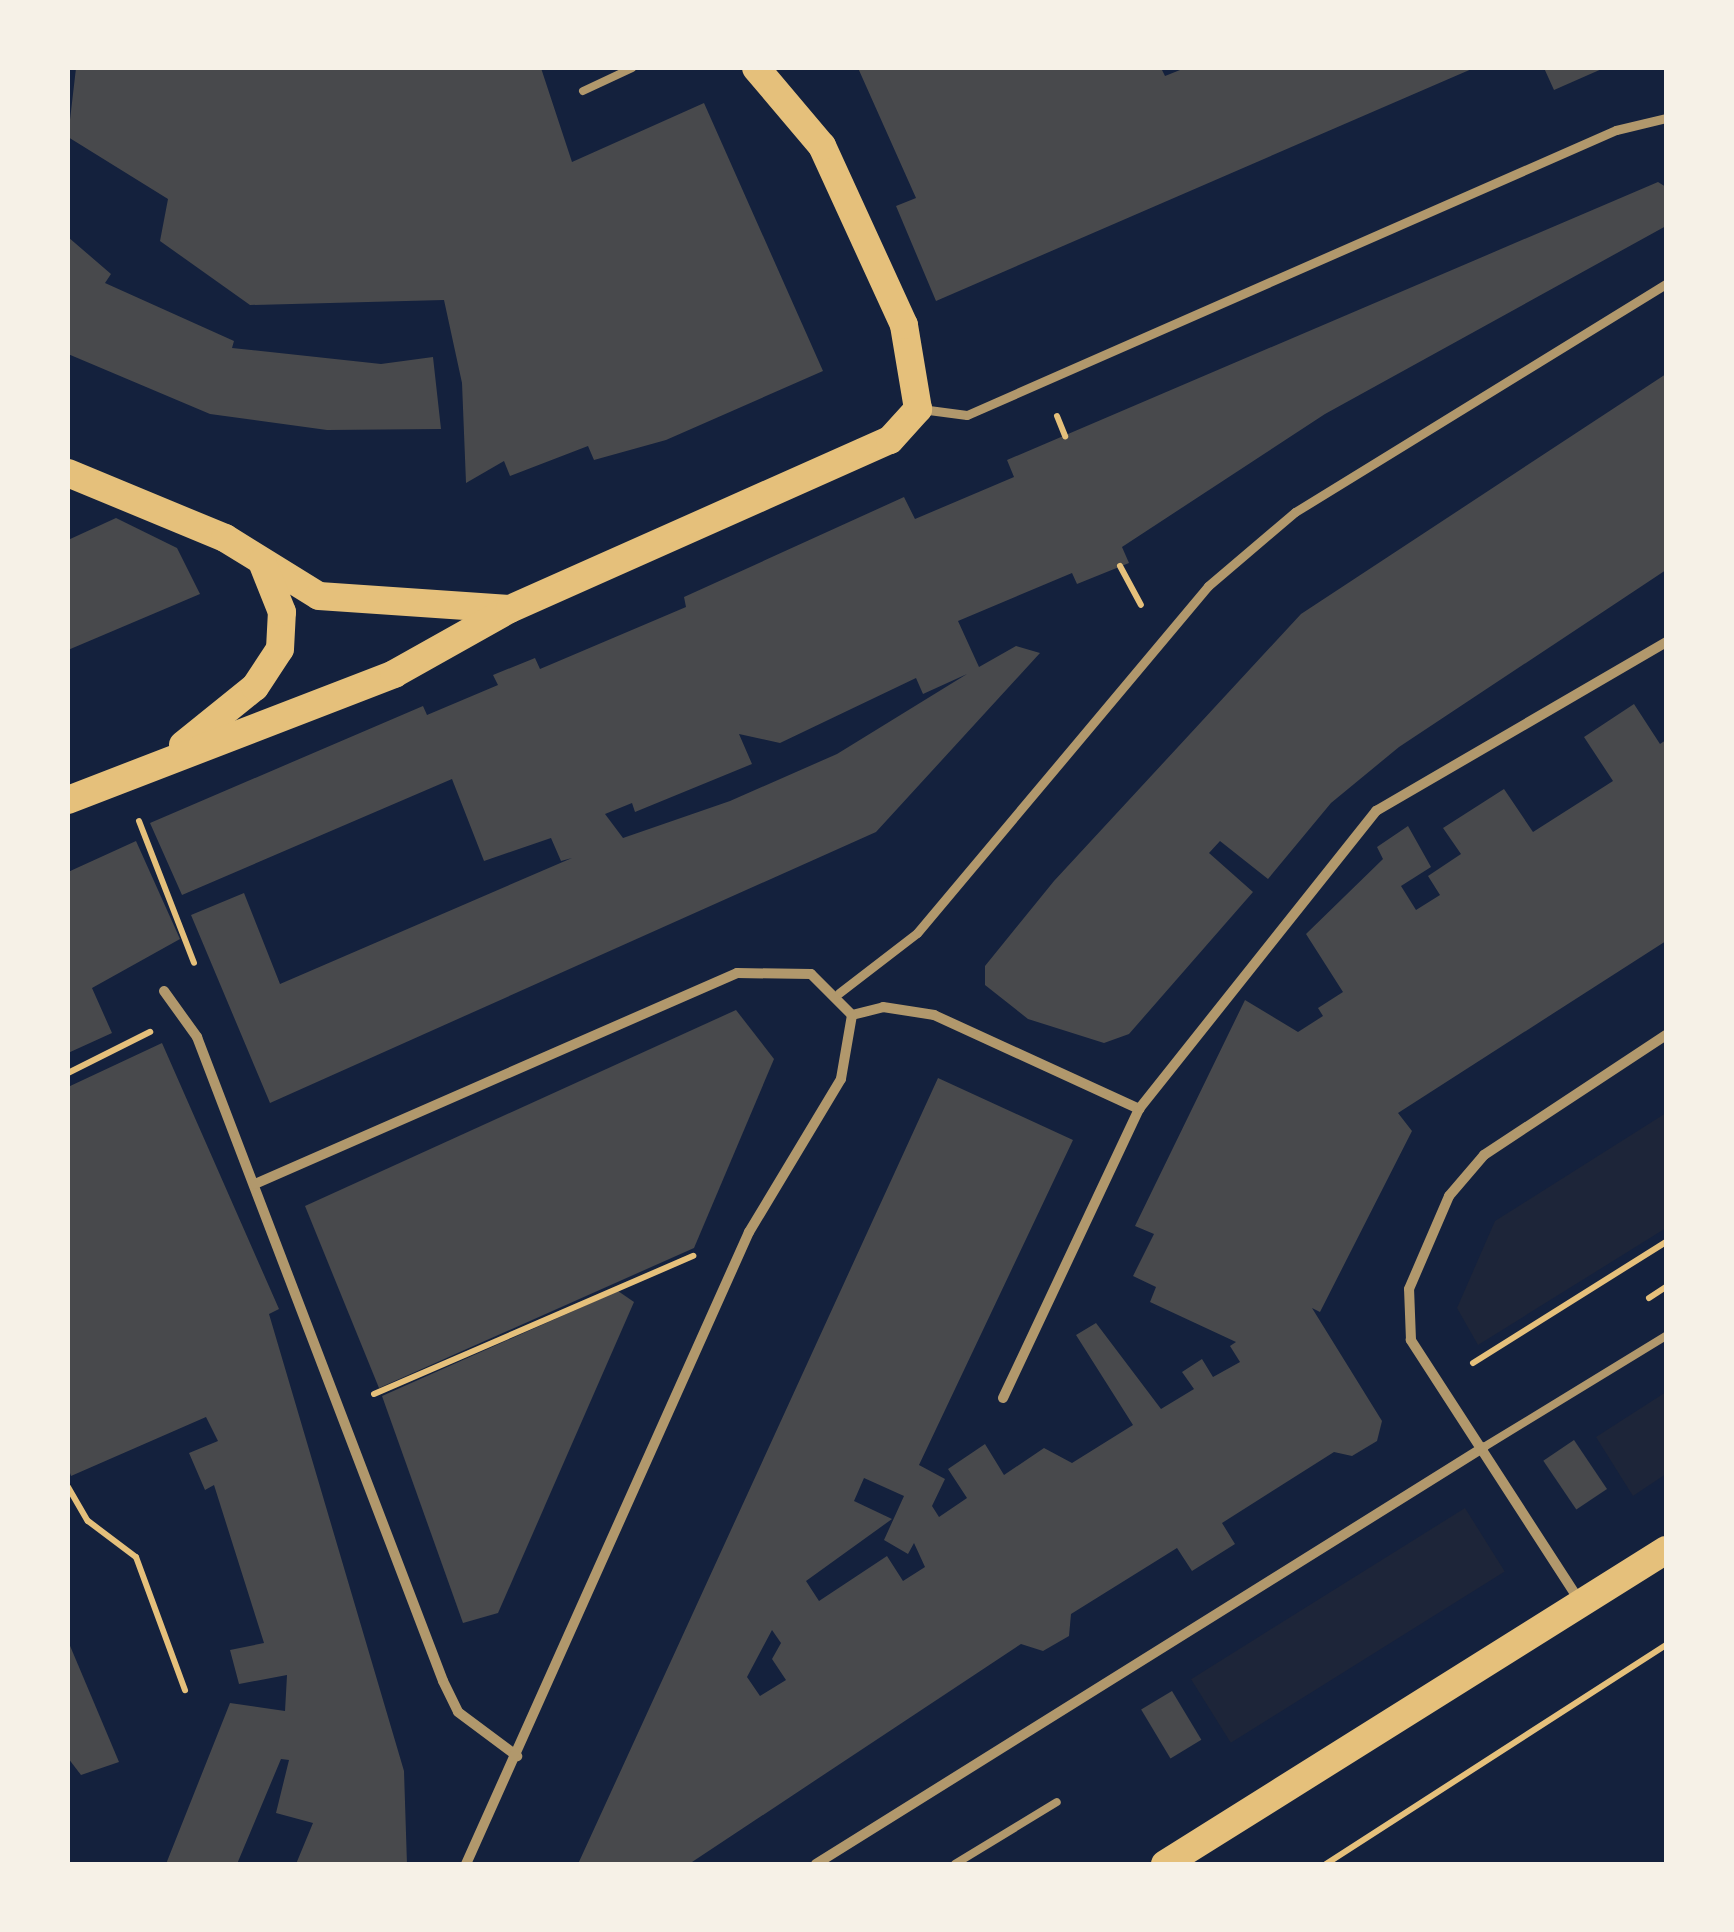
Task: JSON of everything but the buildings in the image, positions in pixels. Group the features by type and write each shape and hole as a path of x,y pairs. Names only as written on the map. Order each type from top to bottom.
{"highway":[{"path":"68,800 170,755 349,694 510,610 843,468 890,440 918,409 918,371 870,241 822,146 756,68"},
{"path":"68,473 262,562 319,596 353,604 510,610"},
{"path":"170,755 254,686 280,649 282,612 262,562"},
{"path":"1165,1864 1666,1550"}],"street":[{"path":"918,409 966,414 1616,130 1666,118"},
{"path":"838,993 917,933 1208,586 1295,512 1666,284"},
{"path":"1003,1398 1139,1109 1376,812 1666,642"},
{"path":"255,1184 737,973 812,974 838,993 852,1016 841,1079 748,1232 466,1864"},
{"path":"164,991 184,1014 346,1406 443,1681 458,1712 517,1756"},
{"path":"852,1016 883,1007 934,1016 1139,1109"},
{"path":"1582,1604 1412,1340 1409,1288 1449,1196 1484,1155 1666,1035"},
{"path":"816,1864 1484,1447"}],"lane":[{"path":"583,92 632,68"},
{"path":"1484,1447 1666,1336"},
{"path":"955,1864 1057,1802"}],"path":[{"path":"122,778 197,972"},
{"path":"68,1073 184,1014"},
{"path":"346,1406 748,1232"},
{"path":"1440,1384 1666,1242"},
{"path":"68,1487 88,1521 136,1557 186,1690"},
{"path":"1326,1864 1666,1645"}],"shaded area":[{"path":"1666,1113 1666,1228 1478,1345 1457,1308 1495,1221"},
{"path":"1666,1392 1666,1474 1633,1496 1596,1437"},
{"path":"1465,1508 1505,1572 1231,1743 1191,1679"}]}
